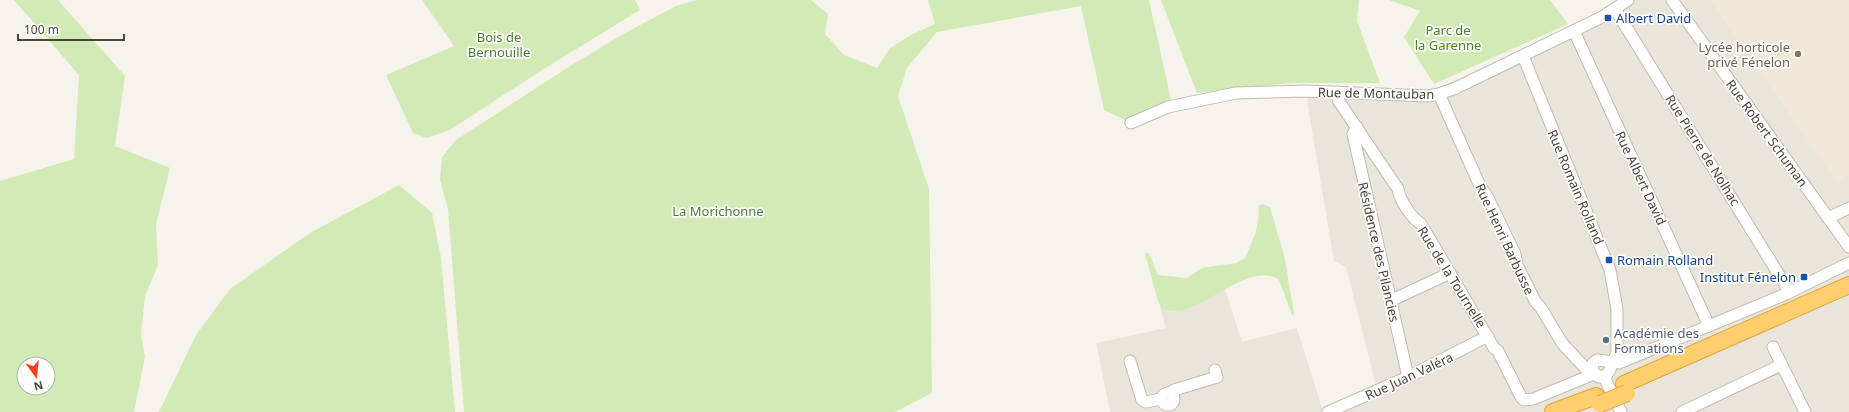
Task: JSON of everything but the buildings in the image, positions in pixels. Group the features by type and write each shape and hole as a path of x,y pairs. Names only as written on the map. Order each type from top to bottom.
{"highway":[{"path":"1625,389 1849,285"},
{"path":"1553,412 1598,400 1849,295"},
{"path":"1579,412 1598,400"}],"street":[{"name":"Rue de Montauban","path":"1131,123 1168,107 1236,92 1338,92 1428,96 1440,94 1456,88 1574,31 1615,9 1628,0"},
{"name":"Rue Robert Schuman","path":"1672,0 1849,247"},
{"name":"Rue Pierre de Nolhac","path":"1615,9 1790,292"},
{"name":"Rue Albert David","path":"1574,31 1709,326"},
{"name":"Rue Romain Rolland","path":"1523,56 1610,270 1617,314 1617,351 1603,368"},
{"name":"Rue de la Tournelle","path":"1338,92 1338,100 1398,189 1399,195 1415,220 1421,224 1494,348 1498,350 1521,397 1524,400 1533,399 1603,368"},
{"name":"Rue Henri Barbusse","path":"1440,94 1480,186 1487,196 1515,254 1535,301 1541,308 1562,343 1585,368 1603,368"},
{"name":"Résidence des Pilancies","path":"1357,127 1353,134 1408,377"},
{"path":"1828,218 1849,208"},
{"path":"1621,412 1603,368 1790,292 1849,263"},
{"path":"1390,301 1450,273"},
{"name":"Rue Juan Valéra","path":"1328,412 1408,377 1488,336"},
{"path":"1773,347 1805,412"},
{"path":"1617,351 1627,359"},
{"path":"1130,361 1142,400 1146,402 1170,402 1174,390 1217,377 1215,370"},
{"path":"1683,411 1781,365"}],"shaded area":[{"path":"1618,0 1849,0 1849,412 1110,412 1096,343 1166,328 1160,306 1225,289 1242,342 1297,328 1322,408 1376,386 1346,267 1334,261 1308,107 1306,87 1434,90 1598,13"},
{"name":"Lycée horticole privé Fénelon","path":"1710,0 1849,0 1849,175 1837,182"}],"green space":[{"path":"14,0 58,0 125,76 115,146 170,168 156,224 158,265 145,296 141,334 145,357 134,412 0,412 0,181 74,159 79,75"},
{"name":"Bois de Bernouille","path":"422,0 635,0 640,10 542,70 450,130 427,138 413,133 386,75 454,46"},
{"name":"La Morichonne","path":"697,0 811,0 828,14 825,34 844,55 877,68 890,48 911,35 935,24 928,0 1149,0 1171,100 1129,122 1104,110 1081,6 937,32 907,68 898,96 929,189 932,393 895,412 464,412 448,209 440,180 442,157 456,140 575,63 625,33 676,6"},
{"path":"1161,0 1359,0 1357,21 1380,83 1292,83 1197,93"},
{"name":"Parc de la Garenne","path":"1389,0 1550,0 1568,24 1434,84 1404,37 1420,11"},
{"path":"399,185 432,213 441,258 455,412 159,412 196,335 230,289 310,233"},
{"path":"1263,204 1270,207 1285,259 1294,314 1292,315 1279,280 1268,275 1255,276 1241,281 1198,304 1185,309 1174,311 1162,309 1158,301 1145,254 1148,252 1150,254 1158,275 1187,278 1202,268 1236,263 1245,258 1255,235 1259,206"}],"place":[{"name":"Albert David","path":"1608,18"},
{"name":"Lycée horticole privé Fénelon","path":"1798,54"},
{"name":"Romain Rolland","path":"1609,260"},
{"name":"Institut Fénelon","path":"1804,277"},
{"name":"Académie des Formations","path":"1606,340"}]}
